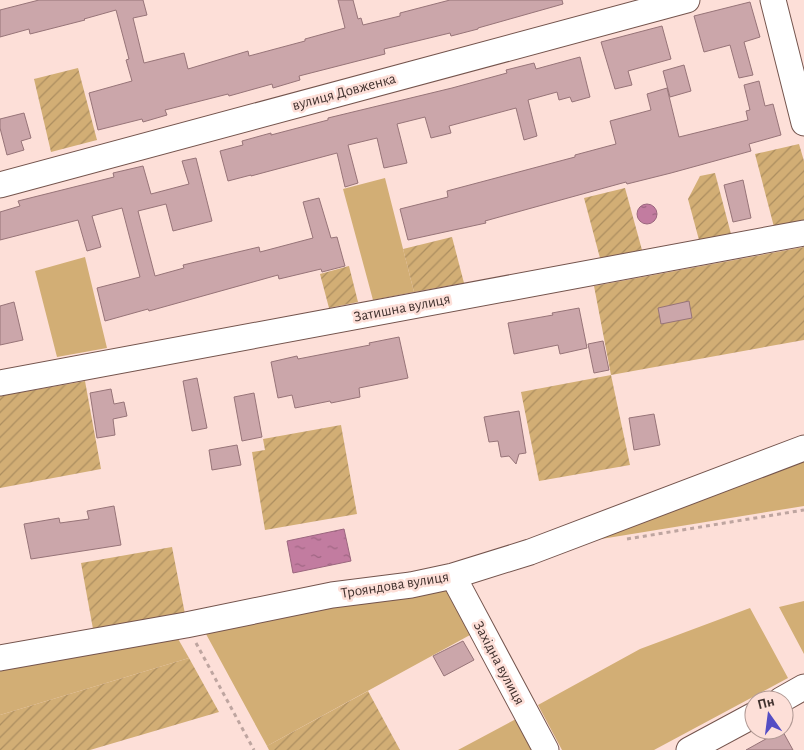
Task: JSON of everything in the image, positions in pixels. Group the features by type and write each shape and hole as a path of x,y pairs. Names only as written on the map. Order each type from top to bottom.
{"street":[{"name":"вулиця Довженка","path":"0,185 688,0"},
{"path":"773,0 804,123"},
{"name":"Затишна вулиця","path":"0,382 804,233"},
{"name":"Трояндова вулиця","path":"0,658 186,625 332,595 411,585 453,576 530,552 804,448"},
{"name":"Західна вулиця","path":"453,576 546,750"},
{"path":"689,750 744,720"}],"path":[{"path":"622,540 804,510"},
{"path":"186,625 254,750"}],"shaded area":[{"path":"78,68 97,140 51,152 34,79"},
{"path":"799,144 804,161 804,221 774,227 755,154"},
{"path":"715,173 731,234 699,240 688,199 700,176"},
{"path":"385,178 414,292 373,300 343,189"},
{"path":"625,188 642,250 600,258 584,198"},
{"path":"452,237 464,283 414,292 403,249"},
{"path":"804,247 804,340 611,375 594,286"},
{"path":"85,257 107,348 57,357 35,271"},
{"path":"349,266 358,302 329,308 320,274"},
{"path":"611,375 630,465 539,481 521,392"},
{"path":"85,381 101,469 0,488 0,396"},
{"path":"341,425 357,514 265,530 252,452 265,450 263,439"},
{"path":"804,456 804,506 595,540"},
{"path":"172,547 185,614 93,629 81,563"},
{"path":"444,585 470,635 267,746 206,634"},
{"path":"804,601 804,654 779,607"},
{"path":"750,608 788,678 766,690 744,690 744,702 654,750 562,750 538,705 640,649"},
{"path":"177,637 189,658 0,715 0,670"},
{"path":"189,658 219,712 90,750 0,750 0,715"},
{"path":"368,691 400,750 269,750 267,746"},
{"path":"516,719 533,750 458,750"}],"water":[{"path":"647,204 654,207 657,214 654,221 647,224 640,221 637,214 640,207"},
{"path":"344,529 351,561 293,573 287,541"}],"building":[{"path":"39,0 143,0 147,15 133,18 144,63 184,53 188,69 248,51 249,56 345,28 338,0 353,0 358,19 361,18 363,25 400,16 400,13 450,0 562,0 563,4 451,36 450,33 384,49 385,54 299,76 300,80 273,88 272,84 229,96 228,94 165,110 167,115 143,122 142,119 98,130 89,93 132,81 126,60 129,59 116,10 30,34 29,29 0,37 0,10"},
{"path":"750,2 760,37 744,42 753,75 739,78 730,45 704,52 694,16"},
{"path":"662,26 671,59 628,71 632,85 615,89 601,42"},
{"path":"580,57 590,97 572,102 570,97 559,100 557,92 528,100 537,136 524,140 516,108 449,126 451,133 431,138 425,117 397,124 407,163 384,168 377,138 348,145 358,183 345,187 337,153 228,181 220,151 243,145 242,141 452,88 507,73 506,70 534,63 536,69"},
{"path":"684,65 691,91 670,97 663,71"},
{"path":"759,81 765,106 773,104 781,135 749,144 751,151 627,184 626,182 485,221 486,223 408,240 400,209 448,197 447,191 575,157 575,155 616,144 610,121 651,110 647,94 667,88 679,137 748,120 746,111 750,110 744,85"},
{"path":"24,113 31,138 21,141 24,150 7,155 0,128 0,119"},
{"path":"196,158 212,221 173,231 166,204 138,211 155,276 184,268 183,265 259,247 260,252 313,238 303,202 319,198 331,238 337,237 345,266 322,272 321,269 279,279 278,275 149,311 148,309 105,321 97,288 140,277 122,208 92,216 101,247 87,251 78,220 0,240 0,212 20,206 18,201 114,177 113,173 143,166 151,194 189,184 182,161"},
{"path":"743,180 751,218 733,222 724,185"},
{"path":"689,301 692,318 661,324 658,308"},
{"path":"14,302 23,340 0,345 0,306"},
{"path":"579,308 587,348 560,354 558,345 514,354 508,323"},
{"path":"399,337 408,378 359,388 360,397 331,403 330,401 295,408 292,395 278,398 271,362 297,356 298,359 370,345 369,343"},
{"path":"603,341 609,370 594,373 588,344"},
{"path":"197,378 207,428 192,431 183,381"},
{"path":"111,389 114,404 124,402 127,416 113,419 115,435 97,438 90,393"},
{"path":"254,393 262,437 242,441 234,397"},
{"path":"519,411 526,453 519,454 516,464 509,456 501,457 498,441 489,442 484,417"},
{"path":"654,414 660,445 634,450 629,418"},
{"path":"237,445 241,465 212,470 209,450"},
{"path":"114,506 121,545 31,559 24,524 59,518 60,523 89,519 87,511"},
{"path":"463,641 474,660 444,676 433,656"},
{"path":"764,740 788,740 793,750 746,750"}]}
